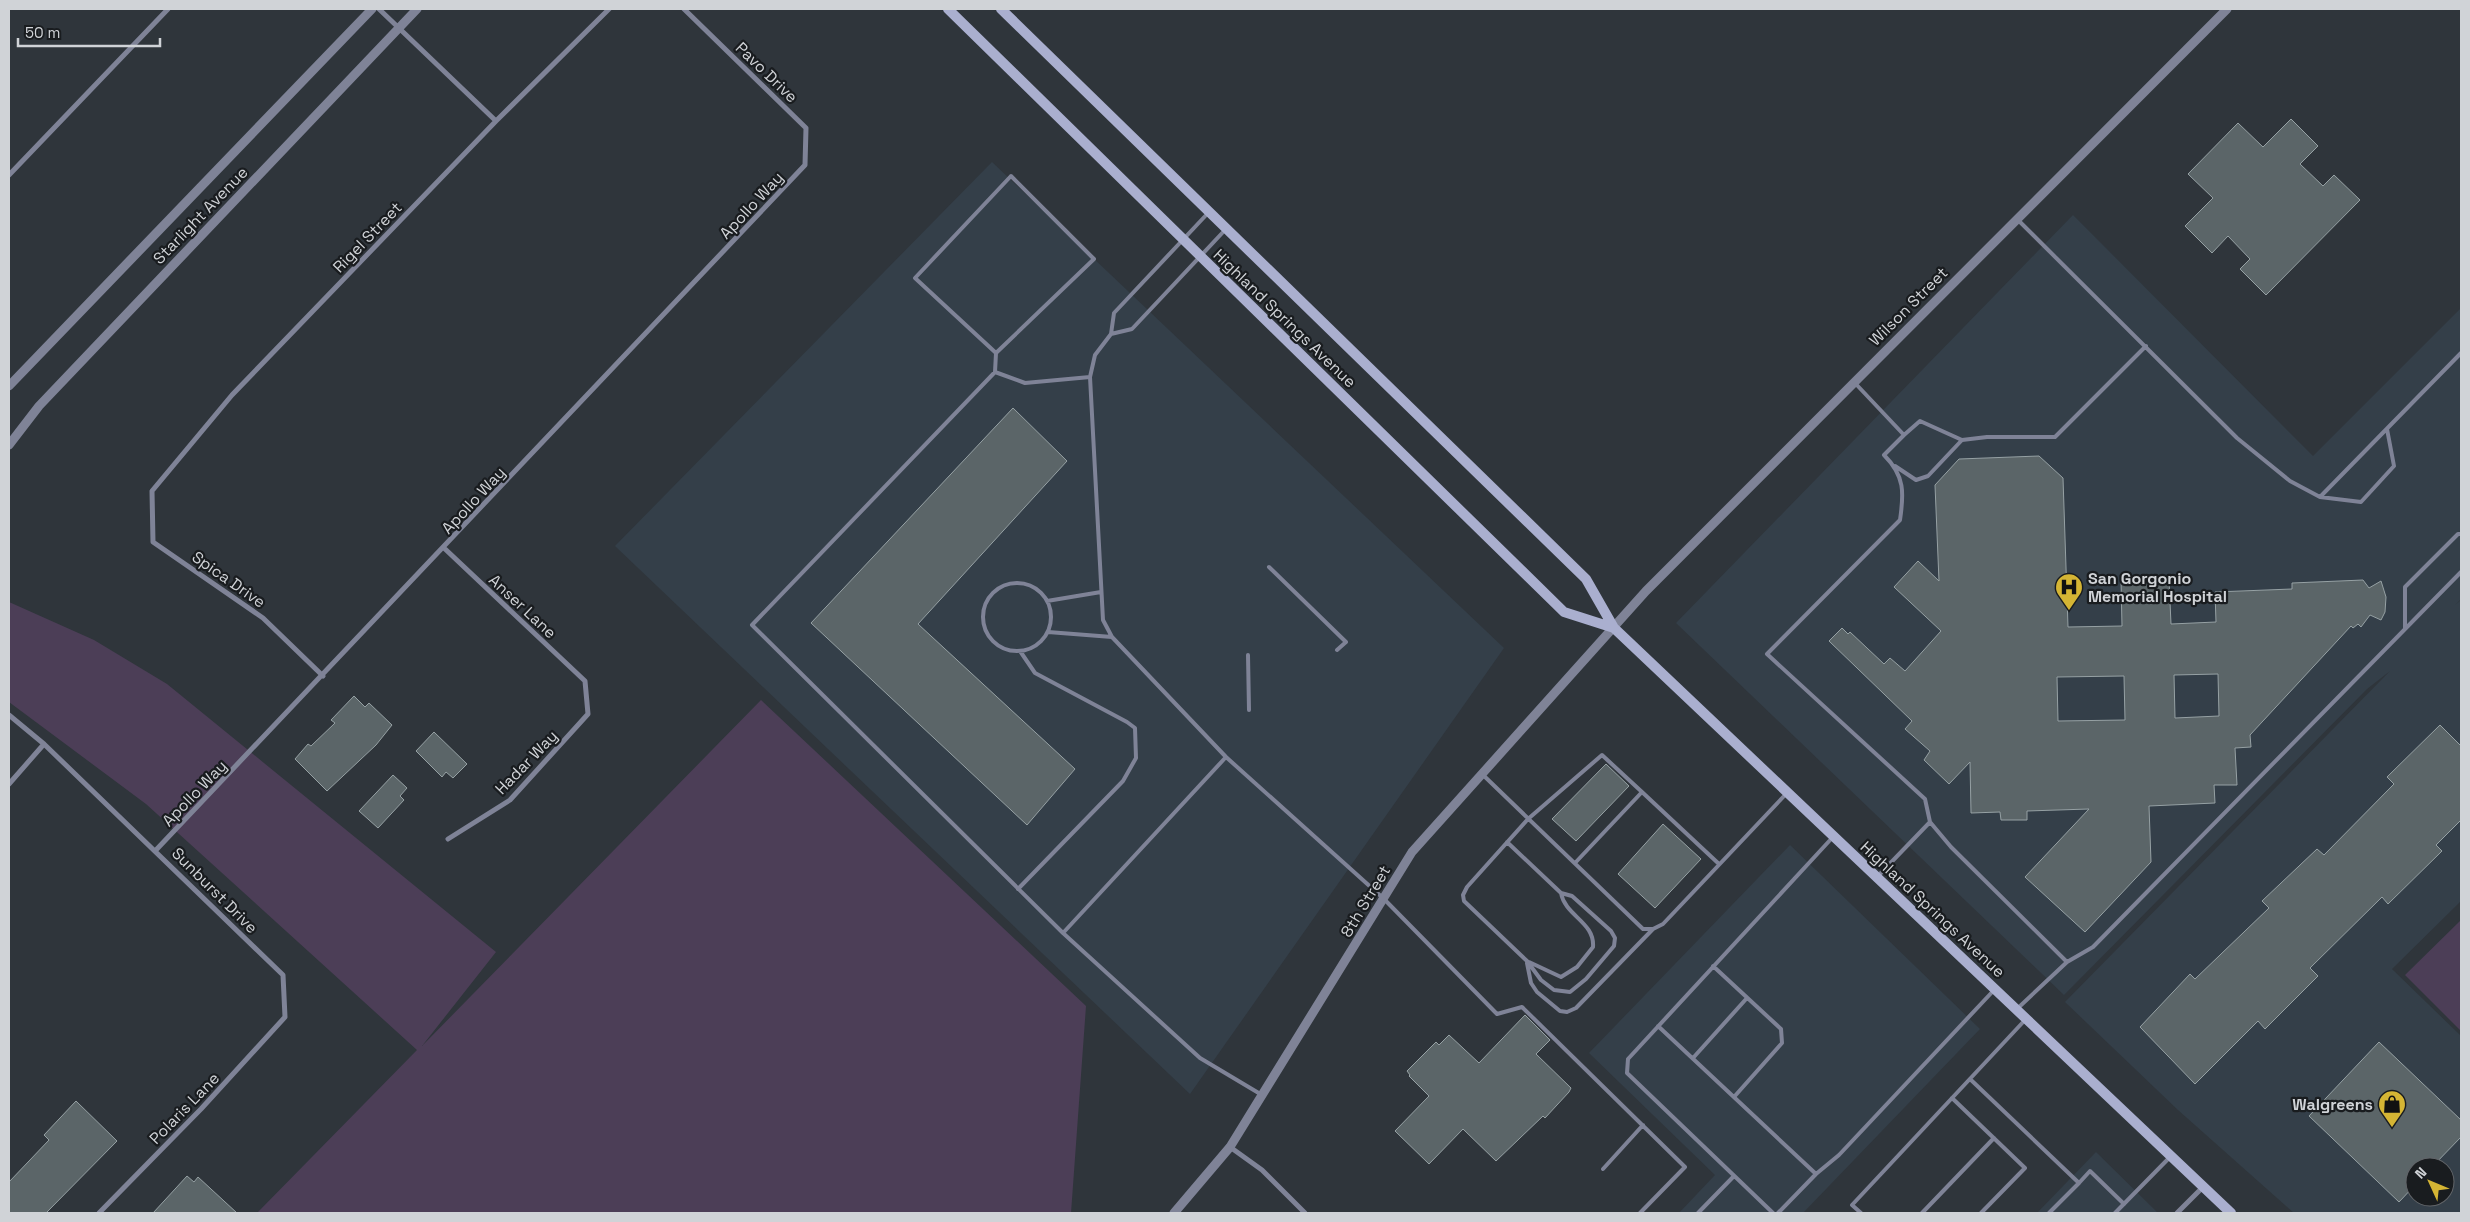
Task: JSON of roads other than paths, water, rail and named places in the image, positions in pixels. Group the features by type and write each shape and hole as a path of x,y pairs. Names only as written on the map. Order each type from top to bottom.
{"main road":[{"name":"Highland Springs Avenue","path":"948,9 1564,612 1614,628"},
{"name":"Highland Springs Avenue","path":"1001,9 1586,579 1614,628 2231,1213"}],"street":[{"path":"9,175 168,9"},
{"name":"Starlight Avenue","path":"9,386 372,9"},
{"path":"380,9 496,121"},
{"name":"Starlight Avenue","path":"9,445 46,399 417,9"},
{"name":"Rigel Street","path":"152,491 232,395 496,121 609,9"},
{"name":"Pavo Drive","path":"684,9 806,128 806,165"},
{"name":"Wilson Street","path":"1614,628 1646,591 2227,9"},
{"name":"Apollo Way","path":"156,850 806,165"},
{"name":"Spica Drive","path":"152,491 153,542 263,618 323,676"},
{"name":"Anser Lane","path":"444,548 585,681"},
{"name":"8th Street","path":"1174,1213 1230,1147 1264,1095 1412,852 1614,628"},
{"name":"Hadar Way","path":"448,839 510,800 588,714 585,681"},
{"name":"Sunburst Drive","path":"9,715 44,744 283,974 285,1017"},
{"path":"9,784 44,744"},
{"name":"Polaris Lane","path":"98,1213 201,1108 285,1017"},
{"path":"1230,1147 1262,1170 1304,1213"},
{"path":"2177,1213 2203,1186"}],"lane":[{"path":"996,353 915,278 1011,176 1094,259 996,353 995,372 752,624 1063,933 1200,1058 1264,1095"},
{"path":"1210,212 1114,313 1111,334 1095,355 1090,376 1103,620 1112,637 1226,757 1384,899 1497,1014 1522,1007 1685,1167 1640,1213"},
{"path":"2017,219 2237,438 2290,480 2320,497 2360,502 2394,466 2387,429"},
{"path":"1111,334 1132,329 1226,228"},
{"path":"1962,440 1928,476 1916,480 1895,466 1884,455 1920,421 1962,440 1987,437 2055,438 2146,346"},
{"path":"2320,497 2461,354"},
{"path":"995,372 1025,383 1090,376"},
{"path":"1854,382 1904,435"},
{"path":"1895,466 1904,492 1900,520 1767,654 1925,799 1930,822 1972,868 2067,962"},
{"path":"2405,628 2405,587 2458,534 2461,534"},
{"path":"1269,567 1346,642 1337,650"},
{"path":"2017,1009 2067,962 2093,946 2461,572"},
{"path":"1020,582 1031,585 1041,592 1047,601 1051,616 1048,632 1041,642 1020,651 998,646 984,628 983,617 990,596 998,588 1009,584 1020,582"},
{"path":"1047,601 1101,592"},
{"path":"1048,632 1112,637"},
{"path":"1018,888 1123,782 1136,758 1135,728 1035,673 1020,651"},
{"path":"1248,655 1249,710"},
{"path":"1508,842 1561,893 1572,896 1611,931 1615,938 1614,946 1586,979 1570,992 1554,990 1541,980 1527,961 1464,901 1463,895 1467,887 1528,819 1602,755 1719,864"},
{"path":"1063,933 1226,757"},
{"path":"1482,774 1643,929 1653,929"},
{"path":"1575,863 1642,792"},
{"path":"1527,961 1531,983 1537,992 1560,1011 1567,1012 1576,1008 1653,929 1663,924 1787,792"},
{"path":"1877,877 1930,822"},
{"path":"1774,1213 1627,1073 1628,1059 1834,836"},
{"path":"1527,961 1561,977 1577,967 1593,947 1591,931 1562,900 1561,893"},
{"path":"1713,966 1781,1030 1782,1043 1734,1097"},
{"path":"1778,1213 1816,1174 1839,1154 1995,989"},
{"path":"1693,1058 1748,998"},
{"path":"1861,1213 1852,1205 2026,1019"},
{"path":"1658,1026 1816,1174"},
{"path":"1970,1079 2079,1183"},
{"path":"1952,1098 2025,1168 1981,1213"},
{"path":"1603,1169 1643,1125"},
{"path":"1922,1213 1994,1138"},
{"path":"2115,1213 2172,1155"},
{"path":"2049,1213 2090,1171 2124,1204"},
{"path":"1698,1213 1734,1176"}],"place":[{"name":"San Gorgonio Memorial Hospital","path":"2069,611"},
{"name":"Walgreens","path":"2392,1128"}]}
